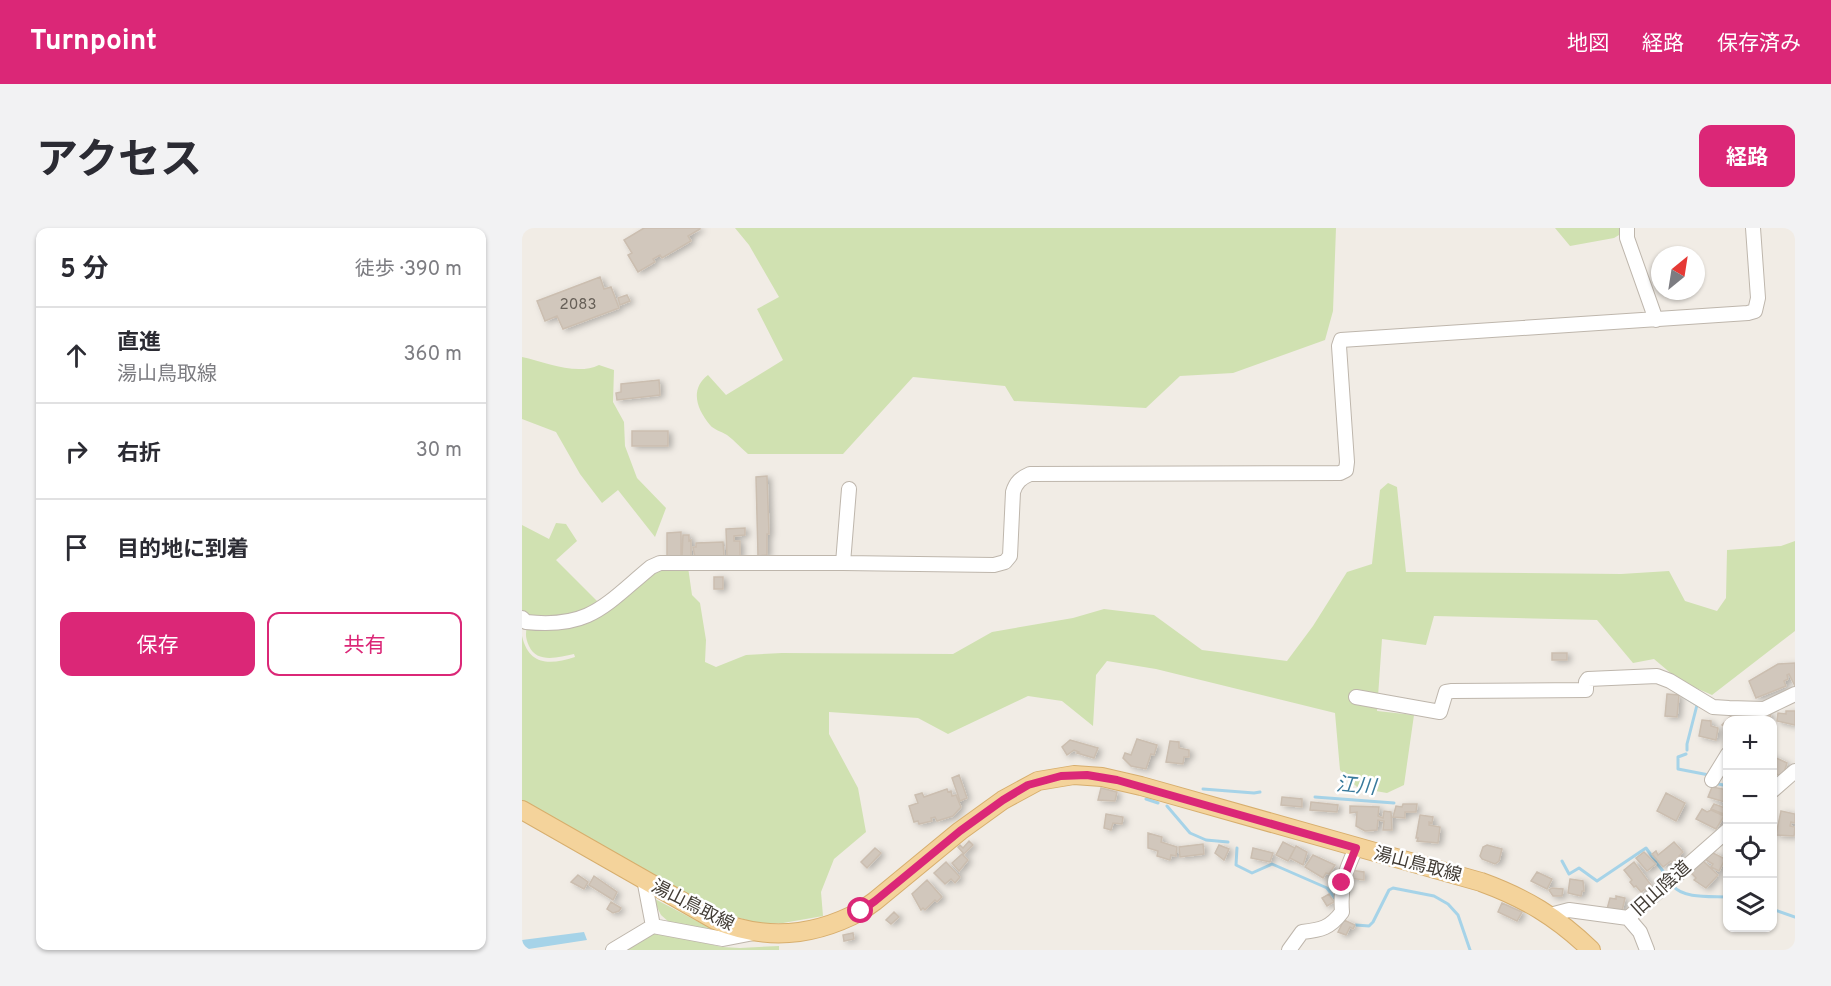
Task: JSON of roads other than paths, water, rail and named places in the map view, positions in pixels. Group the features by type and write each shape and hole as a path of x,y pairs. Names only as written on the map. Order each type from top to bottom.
{"main road":[{"name":"湯山鳥取線","path":"522,810 715,920 755,933 791,933 849,917 875,901 960,831 1028,785 1061,776 1087,775 1125,782 1481,882 1514,895 1550,915 1591,950"}],"street":[{"path":"1627,228 1627,238 1656,320"},
{"path":"522,618 526,622 543,624 565,623 585,618 604,606 651,567 660,563 994,565 1005,562 1010,556 1013,492 1015,485 1030,474 1340,473 1346,470 1347,462 1339,346 1341,340 1656,320 1755,311 1758,298 1753,228"},
{"path":"843,563 849,489"},
{"path":"1356,697 1440,712 1446,692 1452,691 1586,690 1588,679 1657,676 1713,706 1751,714 1795,694"},
{"path":"1712,780 1723,762"},
{"path":"1777,787 1795,771"},
{"name":"旧山陰道","path":"1550,915 1569,910 1628,918 1723,834"},
{"path":"1289,950 1302,932 1330,926 1342,912 1340,893 1356,848"},
{"path":"644,879 653,926"},
{"path":"1628,918 1640,932 1647,950"},
{"path":"614,950 653,926 723,939 755,933"}],"water":[{"path":"584,932 587,940 522,950 522,940"}],"waterway":[{"path":"1683,696 1697,705 1687,750"},
{"path":"1686,754 1678,757 1678,769 1709,775"},
{"path":"1714,783 1723,785"},
{"name":"江川","path":"1203,789 1260,792"},
{"name":"江川","path":"1315,797 1394,803"},
{"path":"1146,799 1158,803"},
{"path":"1167,806 1190,833 1206,840 1228,842"},
{"path":"1237,848 1236,865 1252,873 1272,864 1327,888 1336,900"},
{"name":"江川","path":"1562,861 1569,874 1579,868 1597,881 1646,848 1665,874"},
{"name":"江川","path":"1673,886 1691,895 1723,897"},
{"path":"1356,925 1369,926 1389,890 1393,888 1434,896 1448,904 1458,915 1470,950"},
{"name":"江川","path":"1777,911 1795,917"}]}
